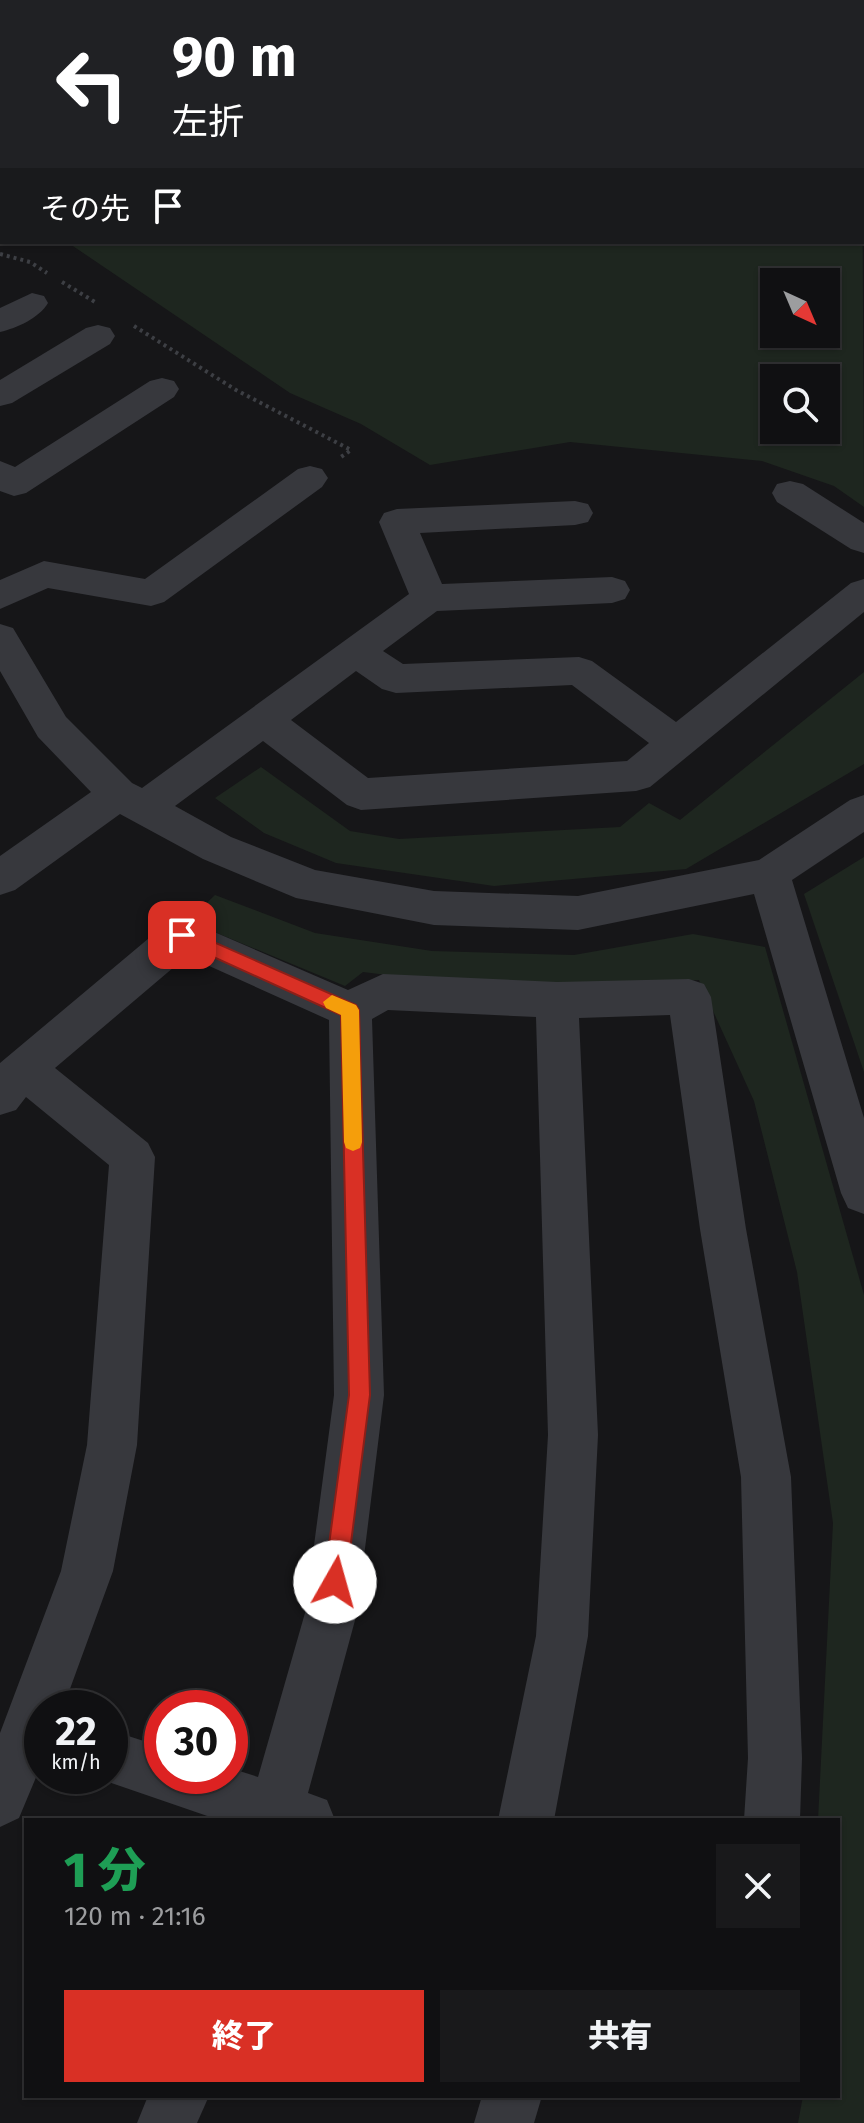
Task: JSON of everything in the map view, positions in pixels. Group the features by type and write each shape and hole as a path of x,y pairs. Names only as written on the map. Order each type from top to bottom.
{"street":[{"path":"0,322 32,303"},
{"path":"0,395 103,323"},
{"path":"0,473 14,484 162,389"},
{"path":"0,596 44,574 151,593 310,478"},
{"path":"790,493 864,540"},
{"path":"429,598 397,522 575,513"},
{"path":"0,878 265,722 429,598 612,590"},
{"path":"265,722 361,794 636,776 864,592"},
{"path":"0,638 52,727 131,801 217,848 311,886 434,908 578,913 769,874 864,811"},
{"path":"356,652 396,679 579,671 677,743"},
{"path":"769,874 864,1193"},
{"path":"0,1799 23,1730 87,1571 112,1445 132,1157 12,1082 182,935 350,1010"},
{"path":"350,1010 383,992 557,1000 689,997 723,1229 766,1477 775,1758 772,1818"},
{"path":"526,1818 562,1636 573,1435 557,1000"},
{"path":"220,1794 286,1817 331,1613 359,1395 350,1010"},
{"path":"167,2123 178,2098"},
{"path":"504,2123 511,2098"}],"path":[{"path":"0,254 30,262 103,323"},
{"path":"133,326 236,390 351,450 310,478"}],"shaded area":[{"path":"70,244 863,244 864,507 834,486 762,461 570,442 430,465 361,424 290,393"},
{"path":"864,672 864,764 686,869 494,886 336,863 264,833 215,798 261,767 350,831 399,839 620,827 649,803 680,820"},
{"path":"864,857 864,1072 804,894"},
{"path":"215,895 315,933 432,951 574,955 693,934 765,947 864,1295 864,2123 798,2123 803,2098 840,2098 840,1818 818,1818 833,1523 797,1272 754,1101 699,980 499,989 363,972 345,986 188,921"}],"slow traffic":[{"path":"332,1002 350,1010 353,1142"}],"route":[{"path":"182,935 350,1010 359,1395 335,1582"}]}
